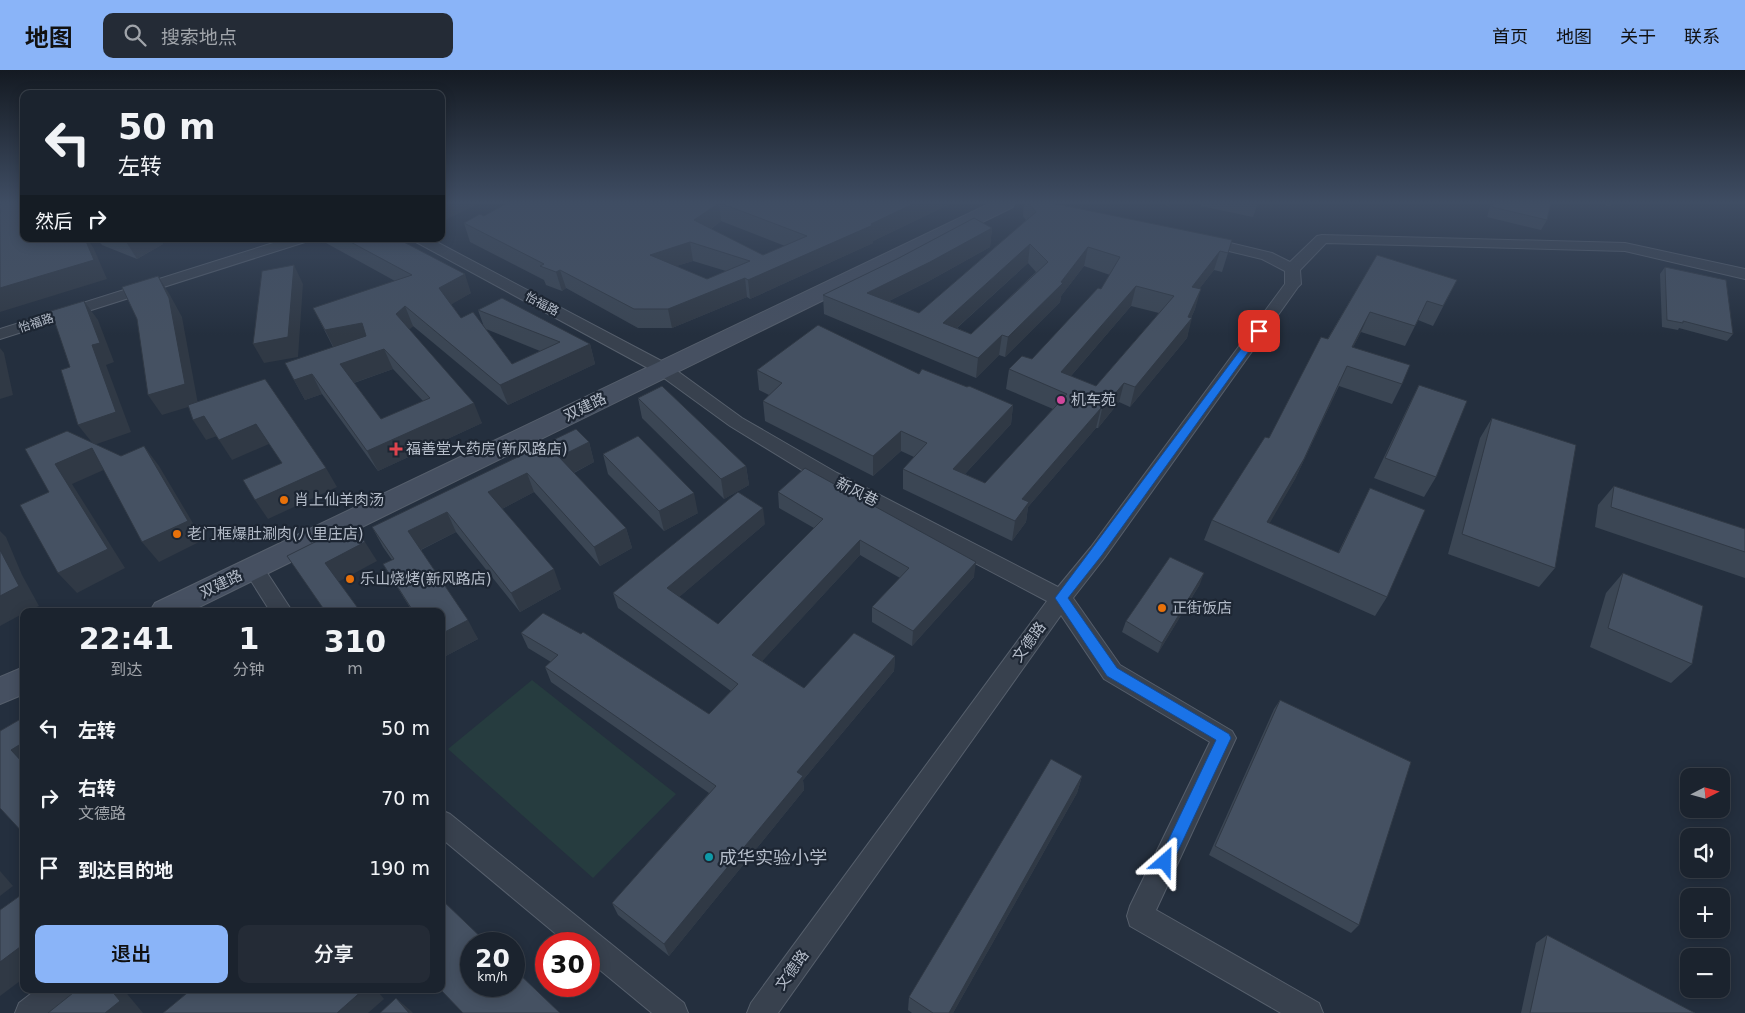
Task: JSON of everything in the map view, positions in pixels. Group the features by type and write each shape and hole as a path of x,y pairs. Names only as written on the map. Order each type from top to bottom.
{"street":[{"name":"怡福路","path":"0,334 275,247"},
{"name":"怡福路","path":"436,247 663,369"},
{"name":"双建路","path":"171,608 915,247"},
{"path":"1229,247 1267,256 1292,270 1315,247"},
{"path":"1625,247 1745,274"},
{"name":"文德路","path":"761,1013 1061,598 1098,552 1293,284 1292,270"},
{"name":"新风巷","path":"663,369 736,422 830,478 1061,598"},
{"path":"253,568 279,608"},
{"path":"1061,598 1112,672 1224,738 1140,916 1309,1013"},
{"path":"0,691 20,682"},
{"path":"445,825 674,1013"},
{"path":"29,1013 54,993"}],"green space":[{"path":"532,680 676,794 593,878 448,749"}],"building":[{"path":"0,247 88,247 94,260 0,288"},
{"path":"360,247 413,247 465,274 439,288 461,318 473,312 512,364 560,342 478,310 502,298 590,344 500,385 405,306 396,314 474,403 367,451 312,374 294,380 285,363 366,336 362,323 325,330 313,308 412,275","holes":["384,349 430,398 381,419 340,364"]},
{"path":"511,247 675,247 650,255 707,279 750,261 706,247 747,247 763,255 782,247 823,247 748,280 745,278 668,309 634,309 560,270 556,272 540,266 544,264"},
{"path":"920,247 957,247 867,293 919,313 995,247 1027,247 943,323 971,334 1048,262 1033,247 1088,247 1061,282 1063,283 1008,337 1002,335 978,358 823,295"},
{"path":"1088,247 1230,247 1228,253 1220,251 1192,287 1201,289 1188,317 1192,318 1135,387 1124,383 1101,408 1022,499 1029,502 1015,521 903,469 927,443 901,431 873,456 763,401 782,383 757,370 818,325 919,374 922,369 1013,405 953,469 985,483 1067,394 1009,369 1022,356 1032,359 1098,288 1101,289 1120,257","holes":["1136,286 1174,296 1096,386 1061,372"]},
{"path":"1377,255 1457,280 1443,306 1427,301 1415,326 1370,312 1352,347 1410,365 1402,384 1347,366 1304,459 1267,522 1339,553 1370,488 1425,510 1387,597 1212,520 1265,437 1269,438 1321,337 1328,339"},
{"path":"294,265 288,337 253,344 262,271"},
{"path":"1665,267 1726,280 1733,334 1683,321 1683,323 1667,320"},
{"path":"158,276 169,298 185,384 148,395 137,319 122,287"},
{"path":"84,301 100,343 92,345 116,412 78,425 61,370 70,367 51,311"},
{"path":"265,379 326,468 255,500 243,480 282,463 256,424 219,440 204,416 193,420 188,405"},
{"path":"1419,385 1467,401 1436,477 1385,458"},
{"path":"662,386 746,466 721,479 638,398"},
{"path":"1492,418 1576,445 1555,568 1462,534"},
{"path":"576,429 589,442 559,457 626,528 594,547 527,473 488,492 554,569 511,593 447,512 408,531 468,620 445,632 445,608 411,608 383,564 394,559 372,527"},
{"path":"67,431 121,456 144,446 188,521 142,542 92,448 55,464 108,549 58,573 20,505 49,492 25,449"},
{"path":"638,436 694,493 659,511 603,454"},
{"path":"805,468 976,562 913,631 872,607 909,568 860,540 752,655 804,688 854,633 895,656 797,772 803,776 664,944 612,903 716,786 545,667 558,655 521,633 543,613 581,634 583,632 709,714 738,684 613,593 738,492 763,508 667,588 718,624 823,519 778,492"},
{"path":"1614,486 1745,529 1745,552 1611,507"},
{"path":"351,524 365,542 325,563 358,608 323,608 287,556"},
{"path":"0,550 19,586 0,596"},
{"name":"正街饭店","path":"1170,557 1204,573 1162,643 1126,621"},
{"path":"1623,573 1703,606 1692,664 1608,628"},
{"path":"1280,700 1411,762 1359,925 1215,846"},
{"path":"20,719 20,744 11,750 20,760 20,830 0,808 0,731"},
{"path":"1051,759 1082,776 949,1013 933,1013 909,997"},
{"path":"20,896 20,947 0,962 0,910"},
{"path":"445,903 475,932 460,932 460,997 525,997 525,980 535,989 535,997 543,997 560,1013 463,1013 444,993"},
{"path":"1547,935 1695,1013 1530,1013"},
{"path":"73,993 113,993 120,1001 105,1013 48,1013"},
{"path":"187,993 360,993 337,1013 163,1013"},
{"path":"396,998 409,1013 380,1013"}],"place":[{"name":"机车苑","path":"1061,400"},
{"name":"福善堂大药房(新风路店)","path":"396,449"},
{"name":"肖上仙羊肉汤","path":"284,500"},
{"name":"老门框爆肚涮肉(八里庄店)","path":"177,534"},
{"name":"乐山烧烤(新风路店)","path":"350,579"},
{"name":"正街饭店","path":"1162,608"},
{"name":"成华实验小学","path":"709,857"}],"route":[{"path":"1165,862 1224,738 1112,672 1061,598 1098,552 1259,331"}]}
